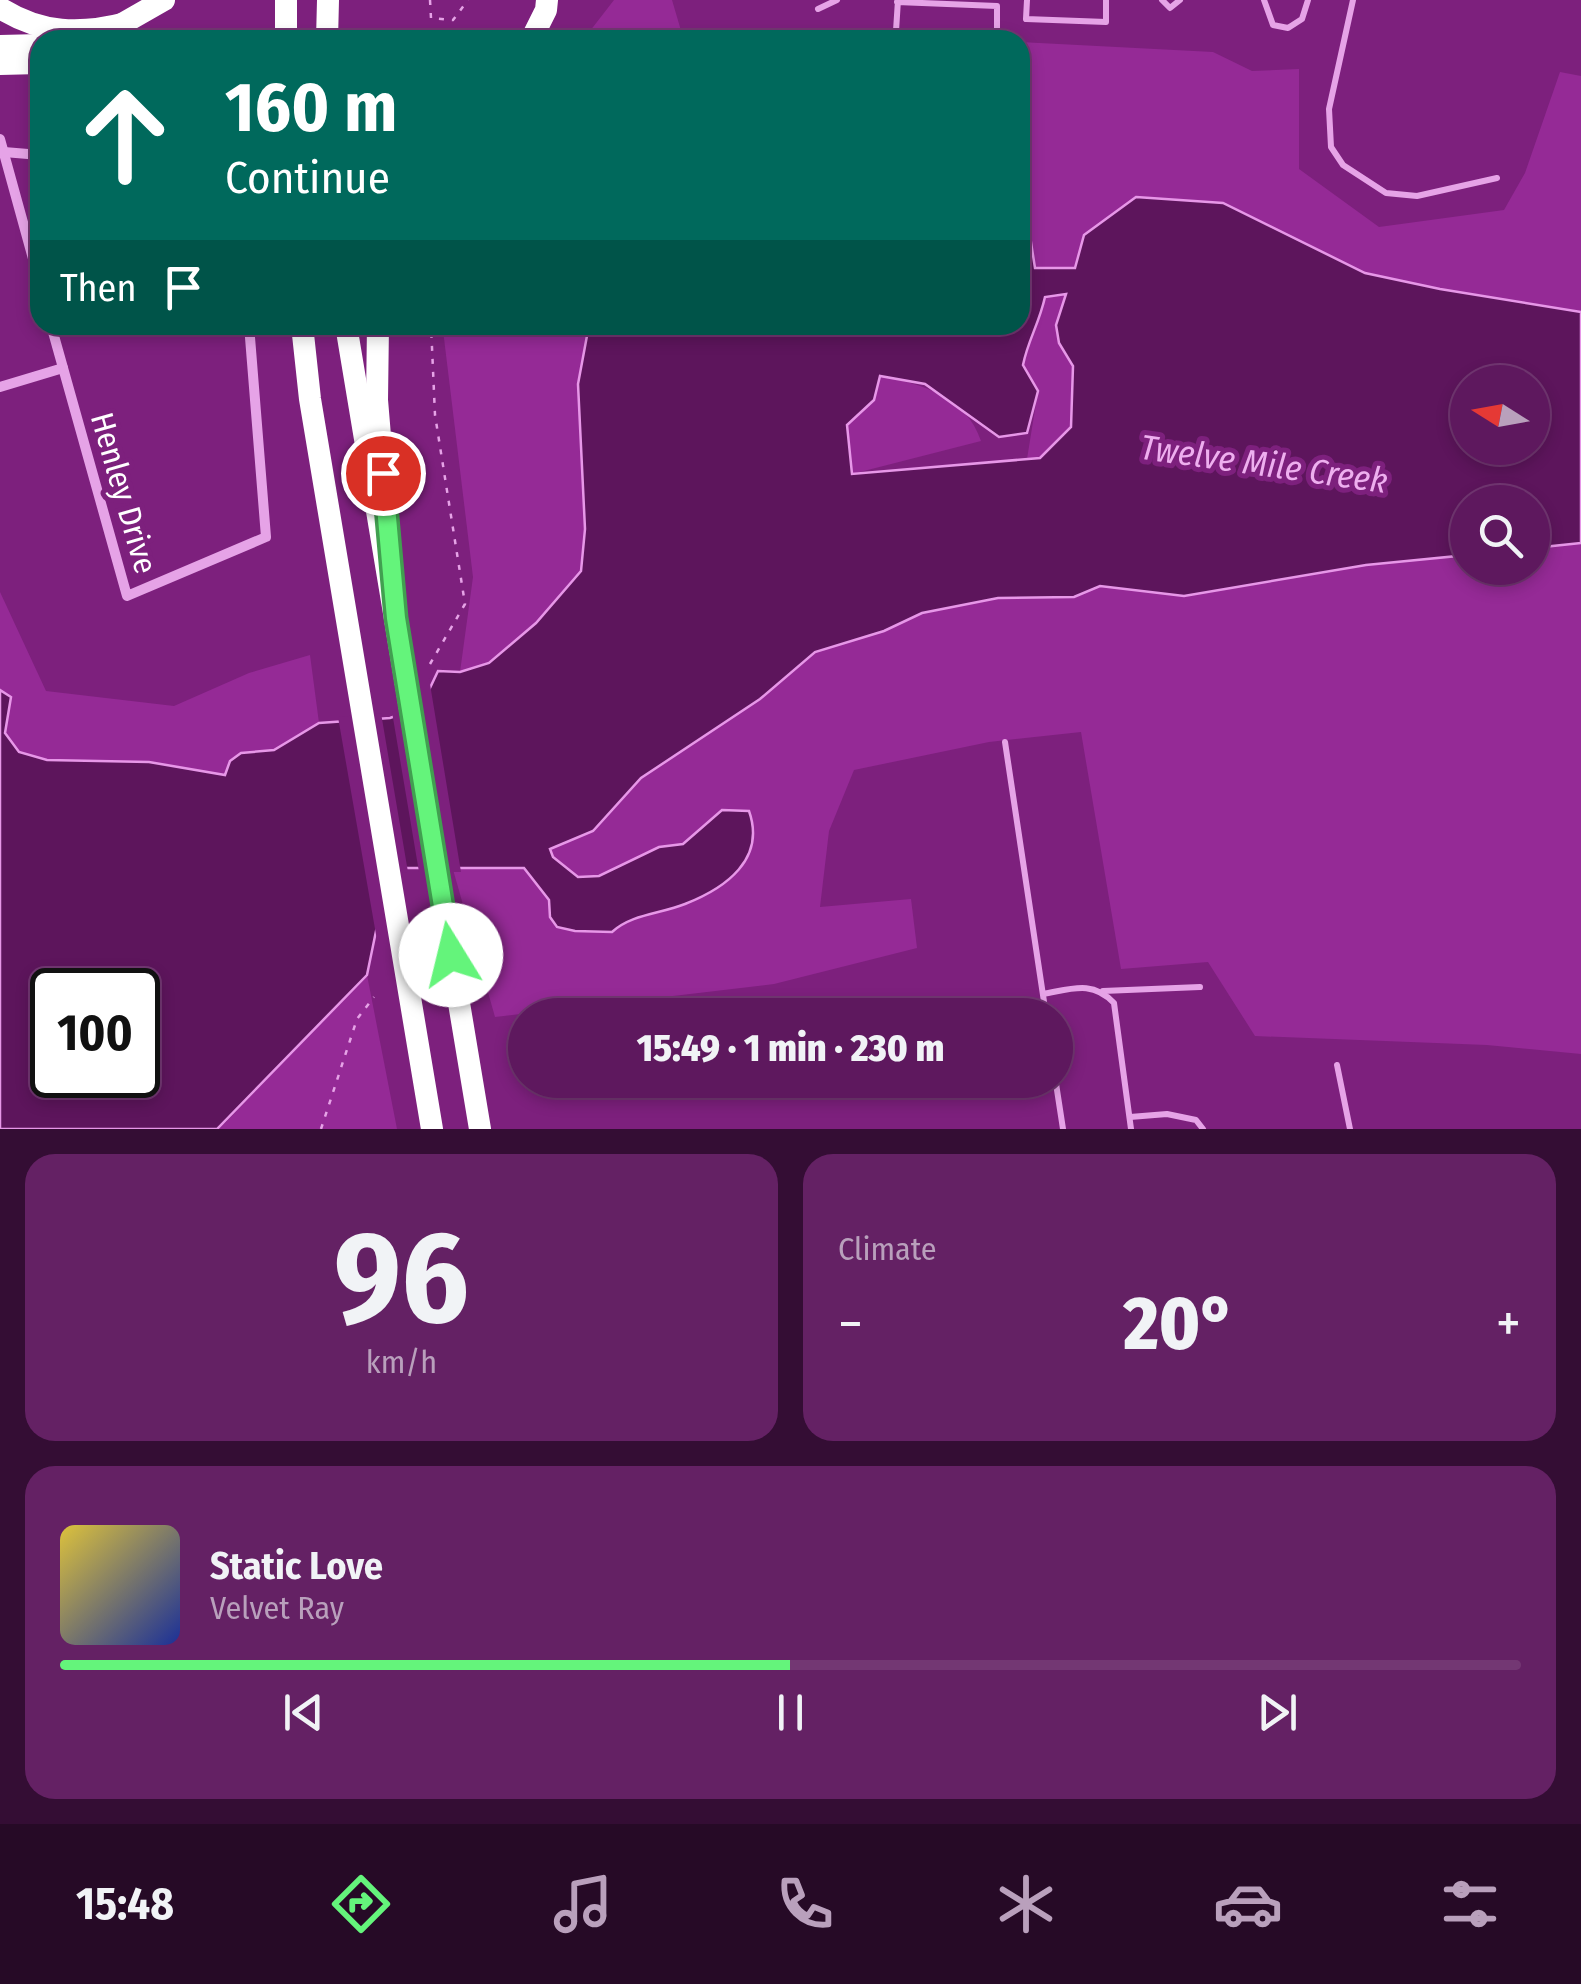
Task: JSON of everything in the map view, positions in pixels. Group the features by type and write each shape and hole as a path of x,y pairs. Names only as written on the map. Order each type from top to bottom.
{"highway":[{"path":"109,30 164,0"},
{"path":"286,0 286,30"},
{"path":"327,30 328,0"},
{"path":"535,30 547,0"},
{"path":"0,8 44,29 70,30"},
{"path":"99,30 127,23"},
{"path":"0,46 30,45"},
{"path":"0,64 30,63"},
{"path":"292,335 310,399"},
{"path":"303,335 310,399 432,1129"},
{"path":"348,335 480,1129"},
{"path":"378,335 376,400 396,618"}],"street":[{"path":"0,139 30,247"},
{"path":"4,152 30,154"},
{"name":"Henley Drive","path":"54,335 127,596 266,536 250,335"},
{"path":"0,387 63,368"}],"lane":[{"path":"818,9 837,0"},
{"path":"1027,0 1026,19 1106,22 1106,0"},
{"path":"1162,0 1170,8 1180,0"},
{"path":"1264,0 1272,25 1288,28 1302,19 1308,0"},
{"path":"1353,0 1328,109 1331,147 1344,166 1386,193 1417,196 1497,178"},
{"path":"896,30 898,1 997,6 997,30"},
{"path":"1005,742 1043,998"},
{"path":"1042,994 1082,987 1102,991 1200,987"},
{"path":"1102,991 1114,1003 1131,1129"},
{"path":"1337,1065 1350,1129"},
{"path":"1058,1098 1063,1129"},
{"path":"1130,1117 1167,1114 1196,1120 1202,1129"}],"path":[{"path":"430,0 431,18 453,20 468,0"},
{"path":"430,664 465,604 435,415 431,335"},
{"path":"322,1129 358,1019 374,997"}],"shaded area":[{"path":"614,0 672,0 681,30 591,30"},
{"path":"1030,43 1213,52 1252,71 1299,69 1299,169 1379,227 1504,210 1525,173 1560,72 1581,76 1581,312 1365,273 1223,203 1076,268 1035,269 1030,237"},
{"path":"1067,294 1059,343 1073,366 1071,427 1040,458 1027,459 1038,391 1023,365 1025,356 1044,297"},
{"path":"444,335 587,335 578,384 585,529 581,571 536,623 489,663 460,672 473,577"},
{"path":"879,376 926,388 953,403 965,413 981,441 852,474 847,425 873,400"},
{"path":"1581,543 1581,1054 1487,1045 1255,1036 1208,962 1121,969 1081,732 989,742 854,770 829,831 820,907 911,899 917,948 774,984 656,998 508,998 508,1015 495,1017 452,866 525,868 549,900 550,917 611,932 623,922 687,903 735,875 722,810 683,844 659,847 599,876 578,877 553,857 550,848 593,831 640,778 760,699 815,652 884,631 922,613 998,598 1074,597 1100,586 1184,596 1366,565 1450,557 1450,585 1550,585 1550,546"},
{"path":"0,592 46,691 174,706 249,673 310,655 319,723 274,750 241,753 226,775 149,762 47,760 19,752 5,733 10,697 0,690"},
{"path":"367,975 397,1129 217,1129 226,1122"}],"water":[{"name":"Twelve Mile Creek","path":"1136,197 1223,203 1365,273 1581,312 1581,543 1550,546 1550,485 1450,485 1450,557 1366,565 1184,596 1100,586 1074,597 998,598 922,613 884,631 815,652 760,699 641,778 593,831 550,849 553,857 578,877 599,876 659,847 683,844 722,810 749,811 753,828 747,857 739,870 715,889 685,904 628,921 612,932 575,931 557,927 550,917 549,900 524,868 389,868 367,975 217,1129 0,1129 0,690 11,697 5,733 19,752 47,760 149,762 225,775 230,761 241,753 274,750 319,723 390,718 421,707 438,671 460,672 489,663 536,623 581,571 585,529 578,384 587,335 1030,335 1030,236 1035,268 1075,268 1084,235","holes":["1066,294 1056,325 1059,343 1073,366 1071,427 1040,458 852,474 847,425 874,400 880,376 925,384 999,437 1027,433 1038,391 1023,365 1025,356 1045,297"]}],"pier":[{"path":"429,678 461,872 419,872 392,712 417,703"},
{"path":"381,713 408,872 393,873 378,946 338,717"}],"route":[{"path":"383,473 396,618 451,955"}]}
